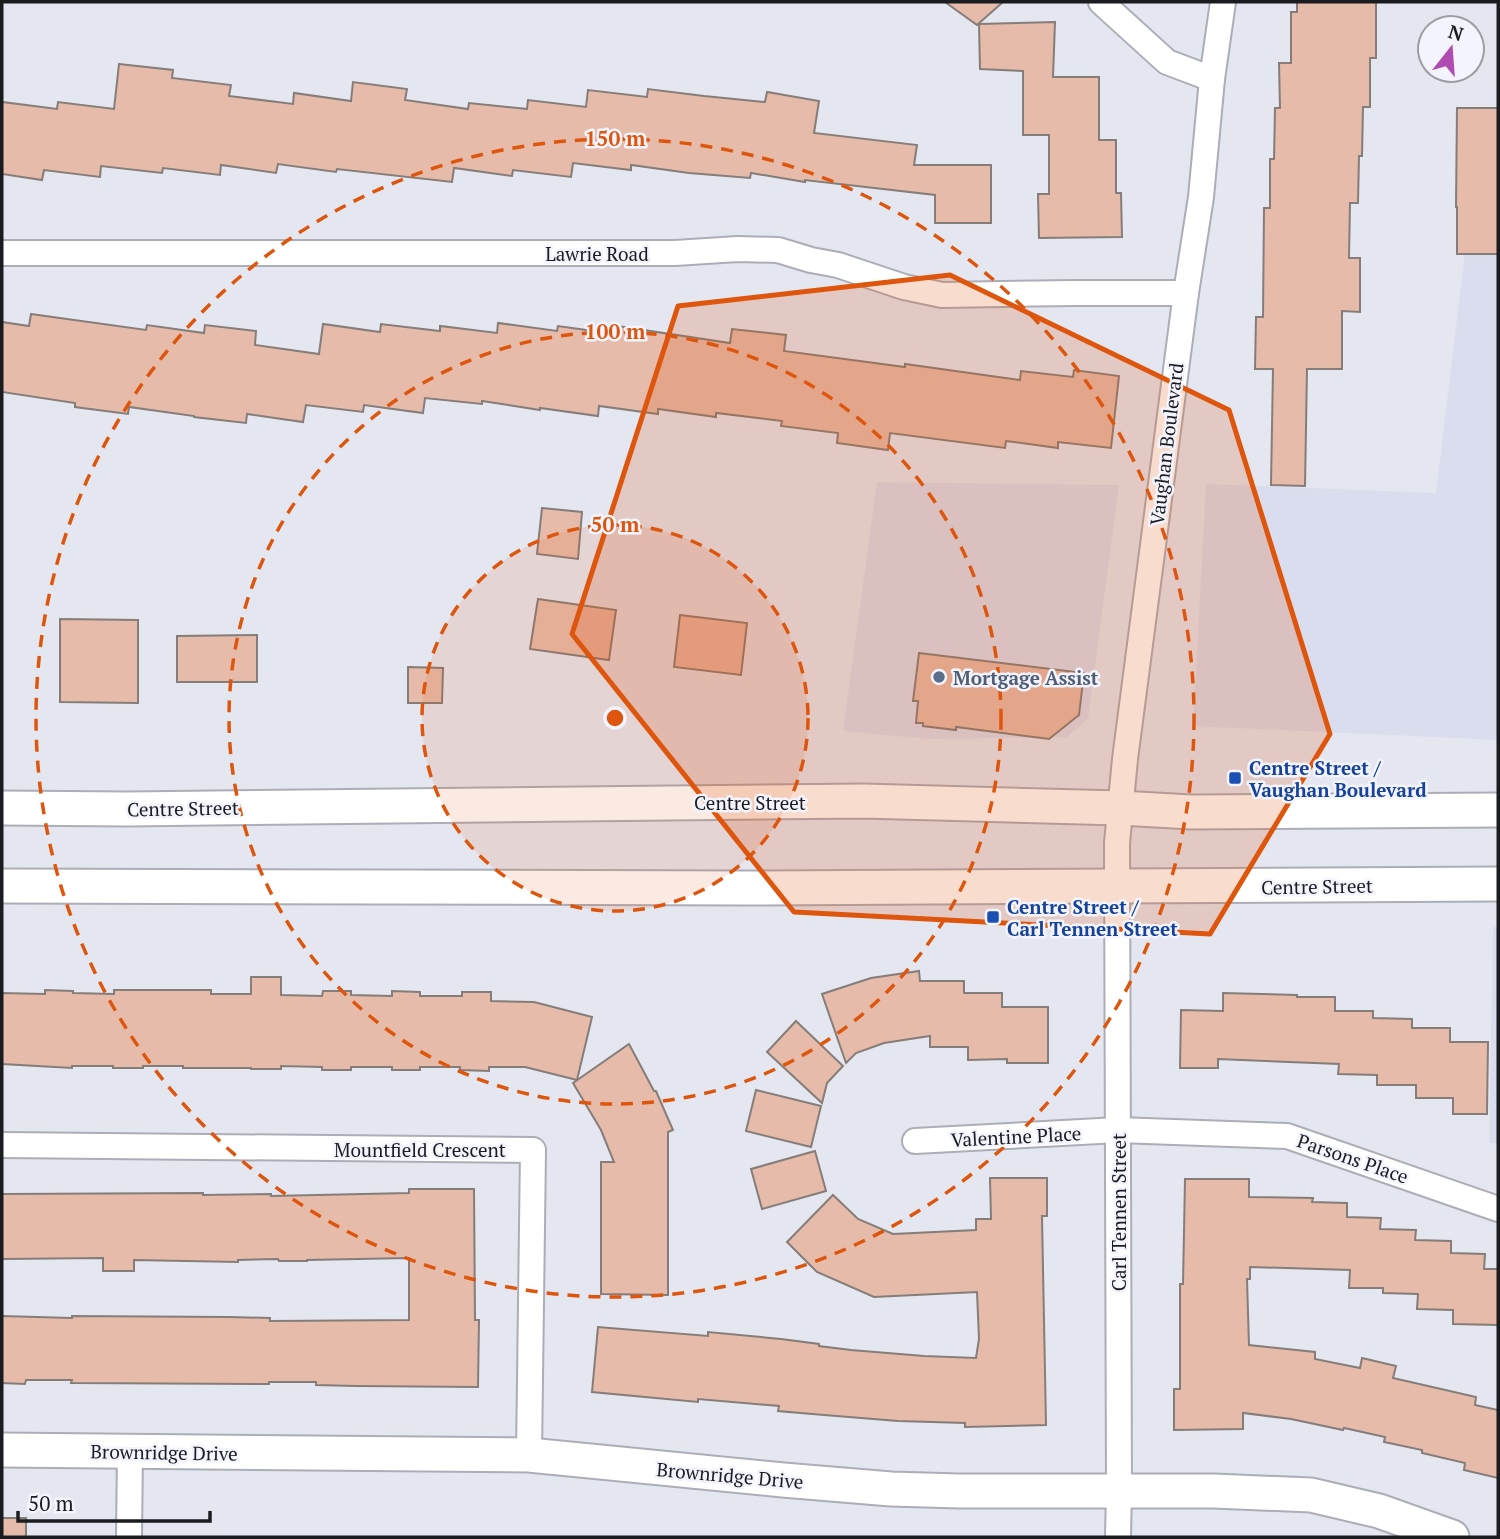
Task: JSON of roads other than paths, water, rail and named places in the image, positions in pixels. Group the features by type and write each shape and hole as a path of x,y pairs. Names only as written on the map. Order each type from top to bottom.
{"main road":[{"name":"Centre Street","path":"2,808 863,801 1192,812 1498,810"},
{"name":"Centre Street","path":"2,886 519,889 1498,884"},
{"name":"Brownridge Drive","path":"2,1450 529,1455 891,1489 1214,1491 1311,1495 1379,1511 1452,1537"}],"street":[{"path":"1101,2 1167,62 1212,79"},
{"name":"Vaughan Boulevard","path":"1117,887 1120,808 1127,745 1201,197 1212,79 1223,2"},
{"name":"Lawrie Road","path":"2,253 676,253 738,249 778,250 838,265 904,287 942,295 1186,293"},
{"name":"Carl Tennen Street","path":"1117,887 1118,1537"},
{"name":"Valentine Place","path":"915,1141 1118,1130"},
{"name":"Parsons Place","path":"1118,1130 1287,1136 1498,1209"},
{"name":"Mountfield Crescent","path":"2,1145 533,1150 529,1455"},
{"path":"129,1537 130,1452"}],"place":[{"name":"Mortgage Assist","path":"939,677"},
{"name":"Centre Street / Vaughan Boulevard","path":"1235,778"},
{"name":"Centre Street / Carl Tennen Street","path":"993,917"}]}
